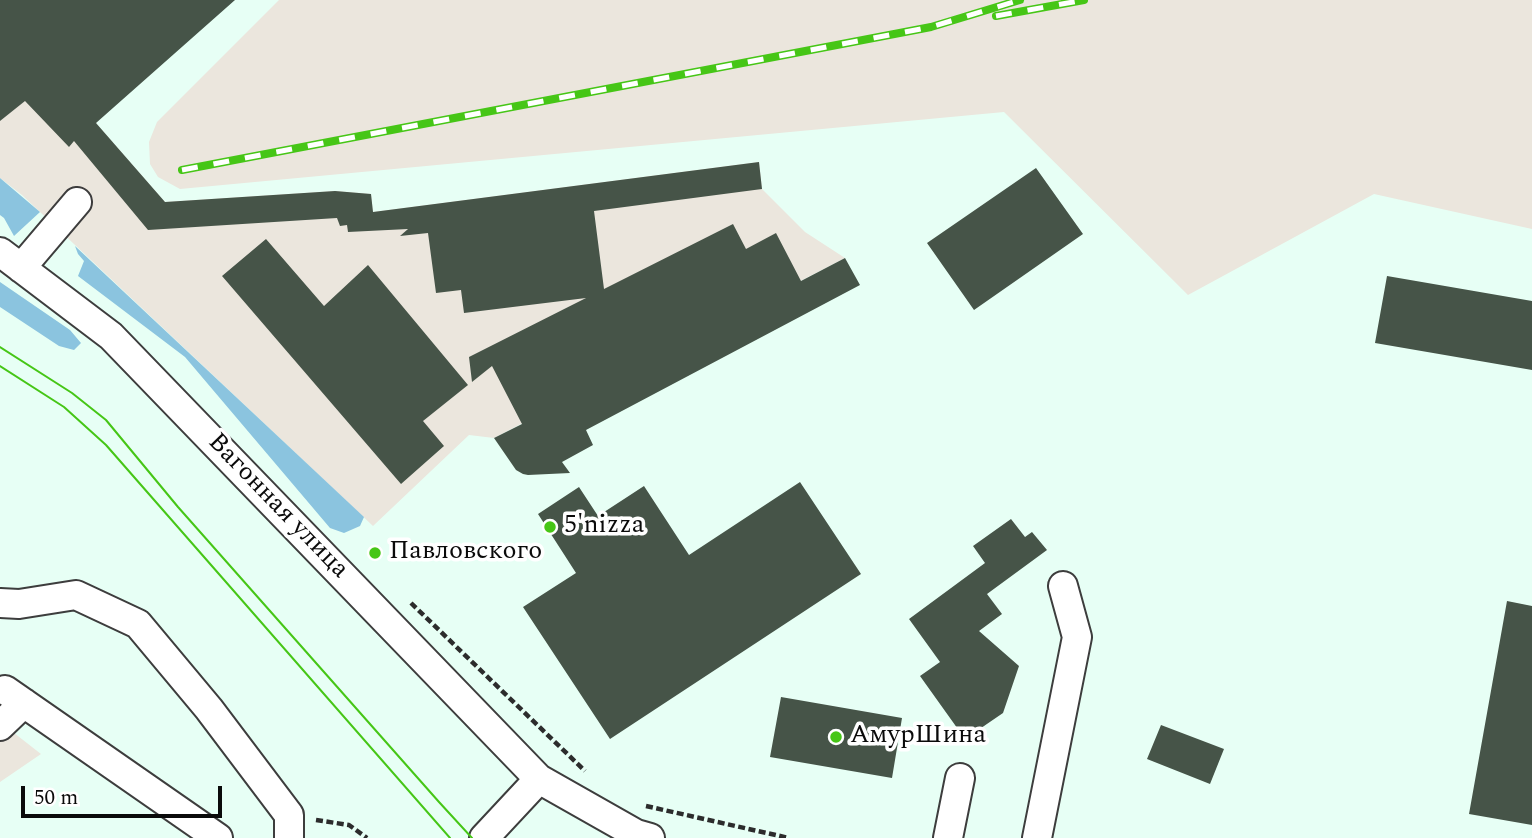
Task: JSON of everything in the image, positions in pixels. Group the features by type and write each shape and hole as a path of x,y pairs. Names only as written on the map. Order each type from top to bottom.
{"street":[{"path":"10,260 77,202"},
{"name":"Вагонная улица","path":"10,260 111,336 538,779 636,834 650,838"},
{"path":"1037,838 1077,637 1063,586"},
{"path":"0,603 19,604 76,596 138,624 209,709 289,826"},
{"path":"0,726 14,696 218,838"},
{"path":"948,838 960,778"},
{"path":"484,838 538,779"}],"path":[{"path":"411,603 588,775"},
{"path":"642,805 789,838"},
{"path":"289,826 349,825 367,838"}],"shaded area":[{"path":"0,0 96,123 165,202 335,191 371,194 373,212 759,162 762,189 805,232 845,258 494,438 469,435 373,526 22,195 0,178"},
{"path":"279,0 1532,0 1532,229 1374,194 1188,295 1004,112 180,189 158,177 150,164 149,142 157,122"},
{"path":"0,178 40,212 14,236 0,215"},
{"path":"75,246 364,517 360,526 344,533 330,528 185,357 78,276 84,261"},
{"path":"0,282 70,330 81,343 74,350 59,346 0,307"},
{"path":"0,722 41,754 0,782"}],"building":[{"path":"0,0 235,0 96,123 165,202 335,191 371,194 373,212 759,162 762,189 594,211 604,289 733,224 746,249 776,233 801,281 845,258 860,285 586,430 593,445 562,462 570,473 523,474 516,470 494,438 522,424 492,366 472,382 469,357 586,298 464,313 461,290 436,293 428,233 400,236 408,229 348,232 347,225 340,226 337,218 148,230 74,141 69,147 25,101 0,121"},
{"path":"1036,168 1083,234 974,310 927,243"},
{"path":"266,239 324,306 368,265 468,385 423,421 444,446 401,484 222,276"},
{"path":"1387,276 1532,301 1532,370 1375,343"},
{"path":"800,482 861,574 610,739 523,607 576,573 538,514 579,487 598,516 644,486 689,555"},
{"path":"1011,519 1025,537 1032,532 1047,550 987,594 1002,614 979,631 1019,666 1003,713 965,739 920,676 940,662 909,619 985,563 973,546"},
{"path":"1507,601 1532,606 1532,825 1469,814"},
{"name":"АмурШина","path":"781,697 902,718 892,778 770,757"},
{"path":"1161,725 1224,749 1210,784 1147,759"}],"tram line":[{"path":"0,347 72,393 106,420 178,507 472,838"},
{"path":"0,366 64,407 106,445 450,838"}],"railway":[{"path":"182,170 931,27 1020,0"},
{"path":"996,16 1084,0"}],"place":[{"name":"5'nizza","path":"550,527"},
{"name":"Павловского","path":"375,553"},
{"name":"АмурШина","path":"836,737"}]}
